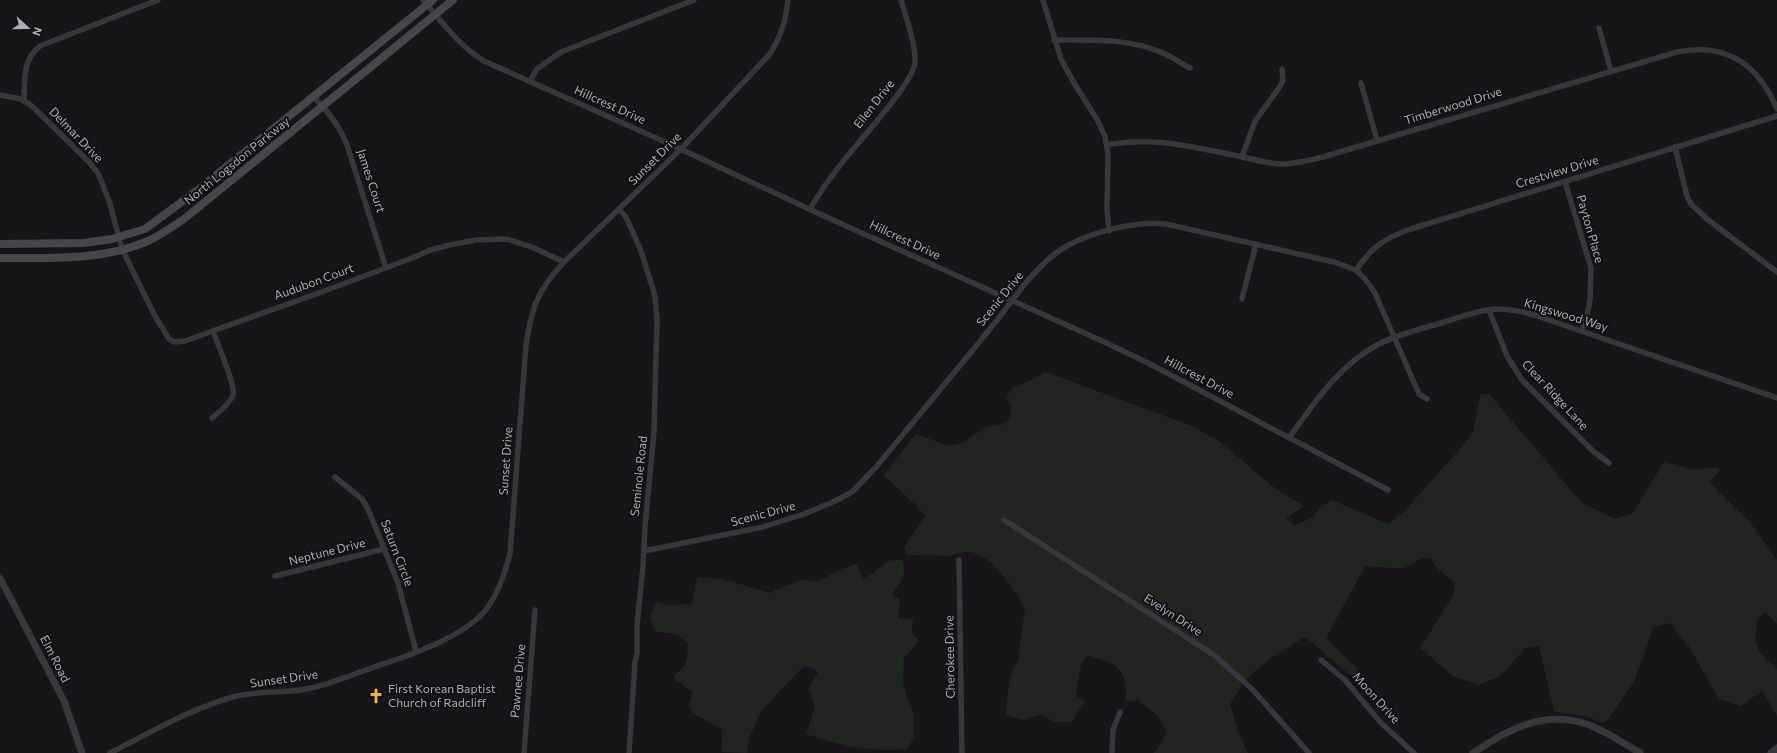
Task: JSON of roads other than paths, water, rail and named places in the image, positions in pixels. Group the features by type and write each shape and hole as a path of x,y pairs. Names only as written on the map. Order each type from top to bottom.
{"main road":[{"name":"North Logsdon Parkway","path":"0,258 89,256 122,249 160,235 184,219 453,0"},
{"name":"North Logsdon Parkway","path":"0,244 82,243 119,237 145,229 171,211 428,2"}],"street":[{"path":"24,101 27,62 34,50 40,46 158,0"},
{"path":"530,81 537,68 560,52 694,0"},
{"name":"Sunset Drive","path":"110,753 182,716 211,703 236,696 311,688 416,651 457,633 475,620 490,603 502,579 510,554 525,352 534,304 542,288 564,262 681,149 759,67 775,46 783,26 788,0"},
{"name":"Ellen Drive","path":"810,210 844,160 896,96 910,76 915,64 914,50 901,0"},
{"path":"1042,0 1054,40 1065,67 1098,121 1107,146 1109,231"},
{"name":"Hillcrest Drive","path":"428,2 434,16 466,48 475,56 484,61 681,149 810,210 1150,364 1388,490"},
{"path":"1599,28 1611,71"},
{"path":"1054,40 1119,42 1136,45 1165,54 1190,68"},
{"name":"Timberwood Drive","path":"1107,146 1132,142 1161,142 1273,163 1298,163 1611,71 1682,51 1697,49 1716,50 1734,56 1755,72 1765,86 1777,109"},
{"path":"1242,157 1255,121 1281,85 1283,80 1282,69"},
{"path":"1361,83 1377,140"},
{"name":"Delmar Drive","path":"0,95 24,101 32,106 90,163 99,175 110,204 122,249"},
{"name":"James Court","path":"314,96 324,106 348,145 386,268"},
{"name":"Crestview Drive","path":"1356,270 1375,247 1393,235 1777,116"},
{"path":"1675,147 1687,196 1691,204 1706,219 1777,272"},
{"name":"Payton Place","path":"1565,182 1591,268 1590,299 1587,316 1582,330"},
{"name":"Seminole Road","path":"618,209 626,217 641,251 651,284 656,308 657,332 655,416 644,532 644,550 629,753"},
{"name":"Scenic Drive","path":"644,550 733,533 784,521 834,502 852,492 876,468 1011,301 1042,266 1055,254 1070,245 1134,224 1156,223 1329,260 1356,270 1373,289 1419,394 1427,400"},
{"name":"Audubon Court","path":"122,249 155,316 169,339 175,342 180,342 213,331 386,268 430,250 476,240 507,239 521,243 564,262"},
{"path":"1242,299 1256,244"},
{"name":"Kingswood Way","path":"1289,438 1329,385 1351,363 1370,349 1395,337 1457,318 1489,310 1500,309 1523,312 1582,330 1777,398"},
{"name":"Clear Ridge Lane","path":"1489,310 1507,356 1522,380 1594,452 1609,463"},
{"path":"212,418 228,403 234,391 232,380 213,331"},
{"name":"Saturn Circle","path":"335,477 354,491 365,504 398,583 416,651"},
{"name":"Evelyn Drive","path":"1004,520 1214,655 1252,688 1309,753"},
{"name":"Neptune Drive","path":"275,576 384,549"},
{"name":"Cherokee Drive","path":"959,560 962,753"},
{"name":"Elm Road","path":"0,578 64,701 82,753"},
{"name":"Pawnee Drive","path":"524,753 535,610"},
{"name":"Moon Drive","path":"1321,660 1345,680 1381,723 1414,753"},
{"path":"1112,753 1113,730 1120,712"},
{"path":"1472,753 1514,728 1538,720 1551,719 1577,721 1590,726 1640,753"},
{"path":"1771,753 1777,748"}],"place":[{"name":"First Korean Baptist Church of Radcliff","path":"376,696"}]}
